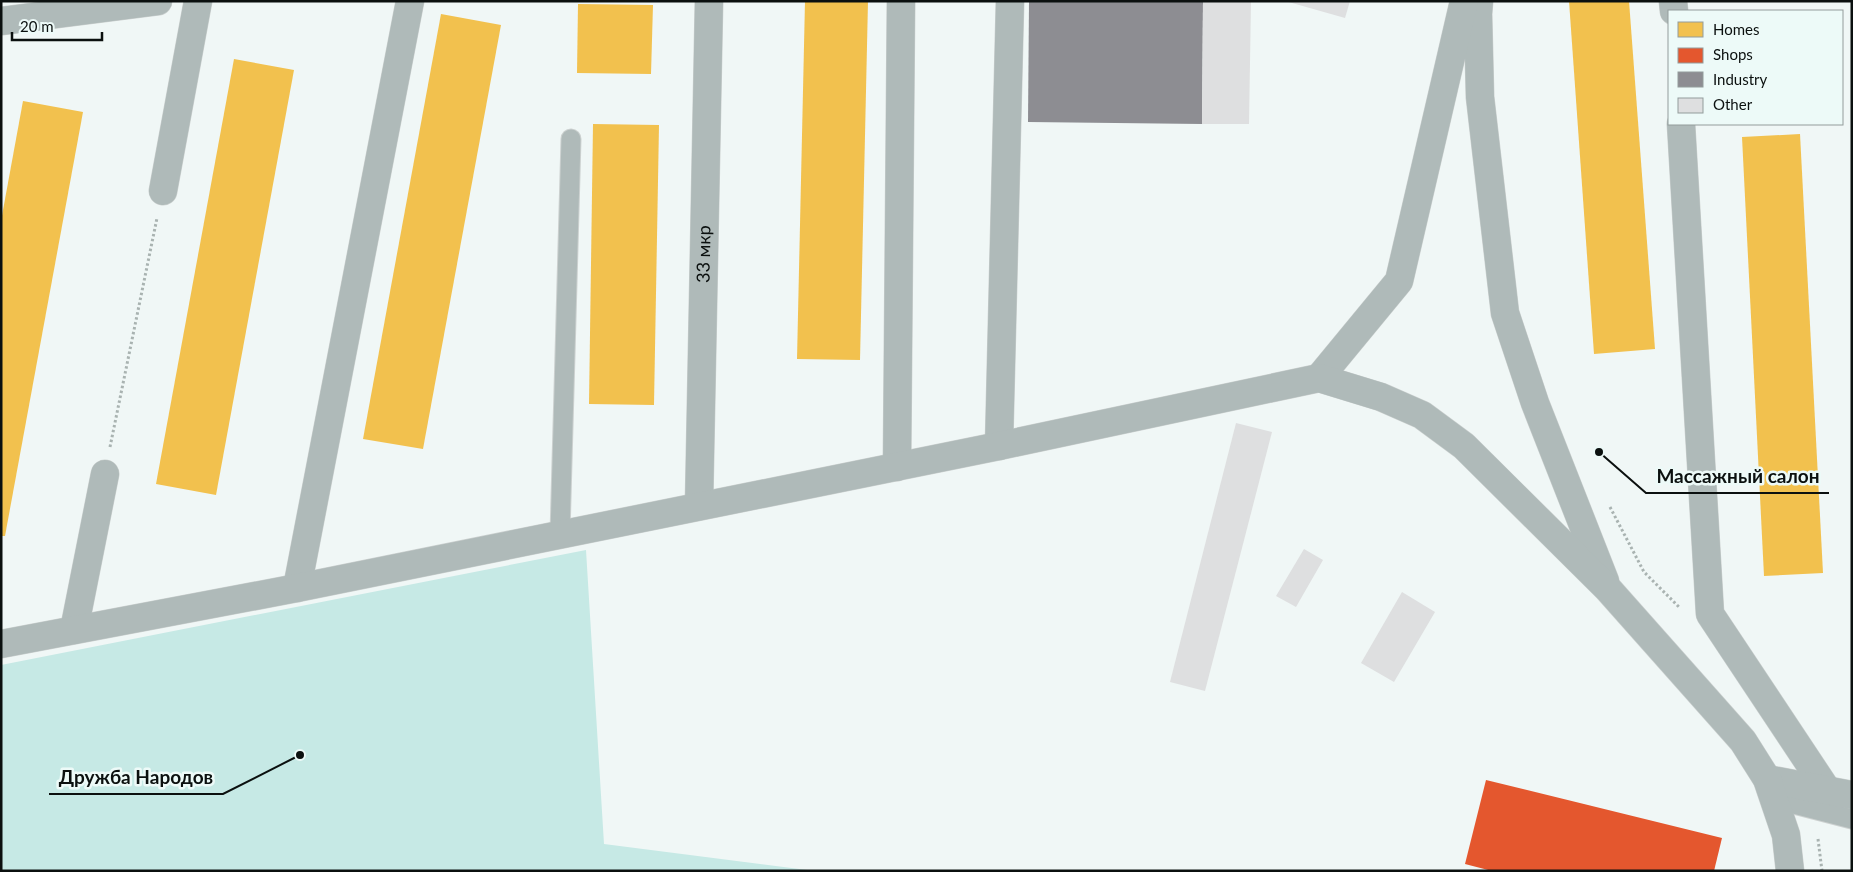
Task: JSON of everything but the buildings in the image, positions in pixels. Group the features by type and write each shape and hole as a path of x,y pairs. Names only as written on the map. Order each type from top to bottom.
{"street":[{"path":"1,21 158,1"},
{"path":"162,192 198,1"},
{"path":"297,588 410,1"},
{"name":"33 мкр","path":"699,506 709,1"},
{"path":"897,466 900,1"},
{"path":"998,446 1010,1"},
{"path":"1319,378 1399,282 1464,1"},
{"path":"1479,1 1480,97 1505,313 1536,403 1608,589"},
{"path":"1681,125 1710,614 1829,798"},
{"path":"1,644 297,588 998,446 1319,378 1381,397 1422,415 1464,446 1608,589 1743,741 1770,789 1786,835 1790,871"},
{"path":"74,630 105,474"},
{"path":"1770,789 1829,798"}],"lane":[{"path":"560,534 571,139"},
{"path":"1829,798 1852,819"}],"path":[{"path":"105,474 162,192"},
{"path":"1608,504 1644,572 1681,609"},
{"path":"1822,871 1821,849 1829,798"}],"shaded area":[{"path":"586,550 604,844 815,871 1,871 1,665"}],"place":[{"name":"Массажный салон","path":"1599,452"},
{"name":"Дружба Народов","path":"300,755"}]}
